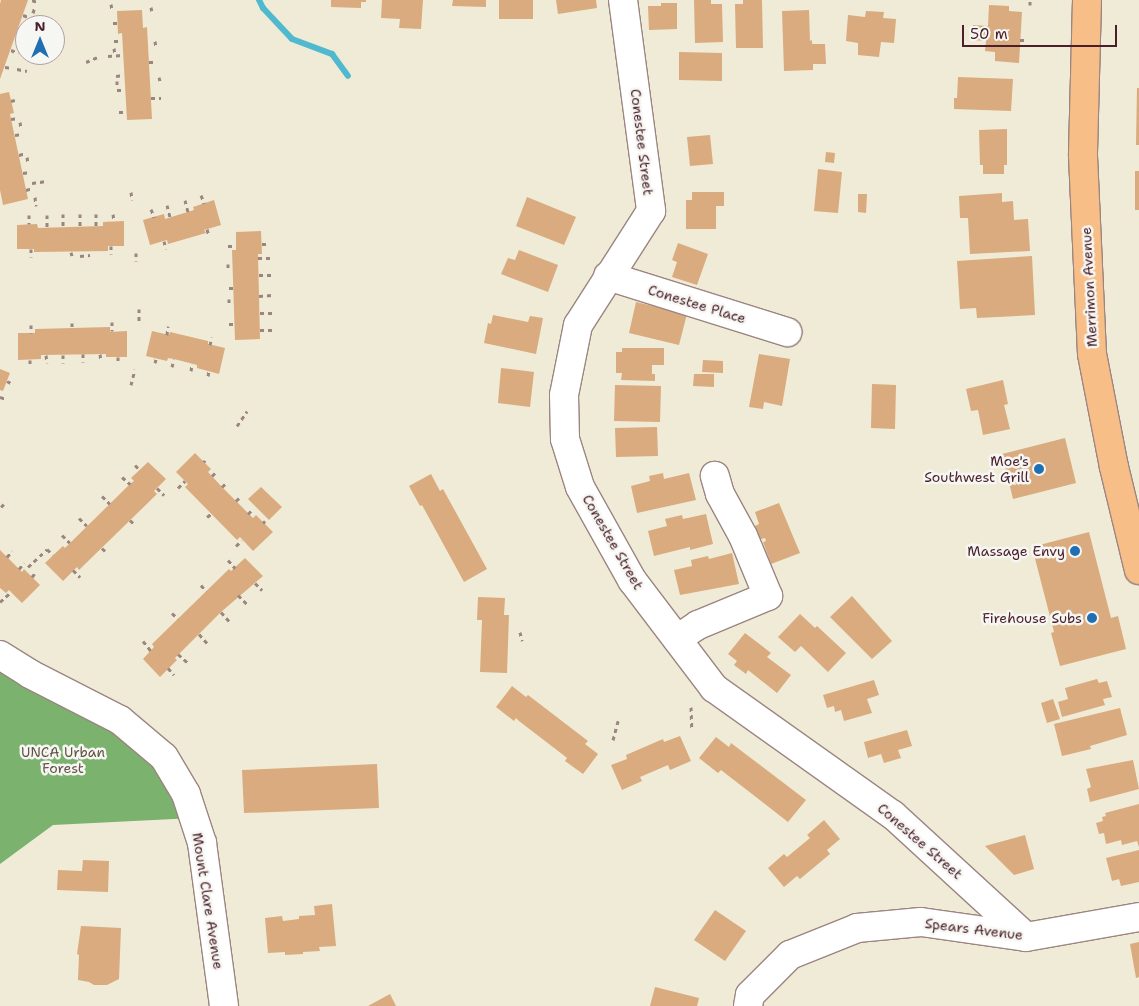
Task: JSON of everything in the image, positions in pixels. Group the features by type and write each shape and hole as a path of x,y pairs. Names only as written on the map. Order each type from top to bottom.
{"main road":[{"name":"Merrimon Avenue","path":"1087,0 1083,156 1092,354 1114,467 1139,570"}],"street":[{"name":"Conestee Street","path":"623,0 651,212 578,325 564,394 565,439 580,487 632,580 714,688 893,815 1026,937"},
{"name":"Conestee Place","path":"608,276 787,332"},
{"path":"676,639 698,625 768,596 743,536 720,494 715,476"},
{"name":"Mount Clare Avenue","path":"0,655 30,674 120,720 164,756 186,794 202,843 224,1006"},
{"name":"Spears Avenue","path":"748,1006 750,995 790,955 857,928 921,922 1026,937 1139,917"}],"path":[{"path":"32,0 36,4 32,13"},
{"path":"1030,0 1030,5"},
{"path":"112,4 112,10"},
{"path":"113,23 117,22"},
{"path":"1020,40 1028,40"},
{"path":"114,42 122,41"},
{"path":"155,41 156,47"},
{"path":"114,48 115,55"},
{"path":"11,50 15,50"},
{"path":"108,56 123,55"},
{"path":"86,62 98,57"},
{"path":"149,62 157,62"},
{"path":"5,67 27,71"},
{"path":"116,76 124,75"},
{"path":"117,90 125,90"},
{"path":"151,98 161,98"},
{"path":"118,112 126,112"},
{"path":"11,119 19,118"},
{"path":"20,122 21,128"},
{"path":"15,135 22,134"},
{"path":"19,155 26,155 28,163"},
{"path":"23,173 30,172"},
{"path":"32,183 47,181"},
{"path":"26,190 33,188"},
{"path":"131,192 132,200"},
{"path":"201,195 204,203"},
{"path":"35,197 36,206"},
{"path":"185,200 188,212"},
{"path":"166,205 170,217"},
{"path":"151,209 154,217"},
{"path":"47,214 47,228"},
{"path":"63,214 63,227"},
{"path":"80,214 80,227"},
{"path":"96,214 96,226"},
{"path":"114,214 114,222"},
{"path":"29,215 29,224"},
{"path":"207,229 209,236"},
{"path":"164,241 166,249"},
{"path":"262,244 270,244"},
{"path":"111,246 111,254"},
{"path":"228,246 236,246"},
{"path":"30,249 31,257"},
{"path":"136,254 136,261"},
{"path":"80,256 90,255"},
{"path":"258,258 271,258"},
{"path":"228,264 228,270"},
{"path":"259,276 272,275"},
{"path":"259,296 272,295"},
{"path":"229,299 229,304"},
{"path":"139,309 139,321"},
{"path":"260,313 273,313"},
{"path":"112,322 112,331"},
{"path":"72,323 72,328"},
{"path":"31,325 31,333"},
{"path":"166,335 168,326"},
{"path":"260,330 274,330"},
{"path":"210,345 212,337"},
{"path":"83,354 83,362"},
{"path":"100,354 100,362"},
{"path":"46,355 47,363"},
{"path":"63,355 63,363"},
{"path":"172,367 174,359"},
{"path":"191,372 192,364"},
{"path":"131,385 134,369"},
{"path":"208,376 209,371"},
{"path":"7,381 12,383"},
{"path":"0,397 6,399"},
{"path":"237,426 248,411"},
{"path":"135,465 140,470"},
{"path":"212,476 217,471"},
{"path":"122,477 130,484"},
{"path":"178,488 185,481"},
{"path":"222,487 227,482"},
{"path":"157,488 164,495"},
{"path":"102,496 110,504"},
{"path":"236,501 241,496"},
{"path":"248,514 253,509"},
{"path":"207,517 211,514"},
{"path":"80,518 87,526"},
{"path":"130,520 134,524"},
{"path":"62,535 70,543"},
{"path":"236,546 242,540"},
{"path":"102,548 106,552"},
{"path":"28,567 47,549 53,555"},
{"path":"7,557 12,551"},
{"path":"228,560 235,568"},
{"path":"19,569 24,563"},
{"path":"73,570 80,577"},
{"path":"32,577 35,574"},
{"path":"255,583 262,590"},
{"path":"201,586 206,591"},
{"path":"0,602 11,592"},
{"path":"238,595 247,604"},
{"path":"221,612 230,622"},
{"path":"172,613 178,618"},
{"path":"520,632 522,640"},
{"path":"199,634 207,643"},
{"path":"143,641 151,650"},
{"path":"178,654 188,663"},
{"path":"168,668 174,675"},
{"path":"691,707 692,730"},
{"path":"613,740 618,721"}],"green space":[{"name":"UNCA Urban Forest","path":"0,650 120,720 194,818 53,825 0,864"}],"building":[{"path":"1,0 28,0 23,15 15,15 15,37 0,79"},
{"path":"331,0 366,0 366,2 361,2 361,8 331,7"},
{"path":"382,0 423,0 421,29 399,28 400,19 381,18"},
{"path":"453,0 486,0 486,7 452,6"},
{"path":"499,0 533,0 533,19 499,19"},
{"path":"556,0 596,0 597,8 558,14"},
{"path":"694,0 711,0 711,4 722,4 723,42 695,43"},
{"path":"743,0 762,0 763,48 736,48 735,4 743,4"},
{"path":"661,3 677,3 677,29 649,30 648,6 661,6"},
{"path":"989,5 1009,6 1009,11 1022,12 1019,63 995,61 995,52 985,51 986,41 972,40 973,25 988,26"},
{"path":"142,10 143,28 147,27 152,119 127,120 122,33 118,34 117,11"},
{"path":"809,10 810,41 812,40 812,44 825,44 826,64 813,64 813,70 784,71 782,11"},
{"path":"866,11 884,12 883,18 896,19 894,43 881,42 879,57 858,55 858,43 846,41 848,15 865,17"},
{"path":"679,52 722,53 722,81 679,80"},
{"path":"958,77 1013,79 1011,111 954,109 954,98 957,98"},
{"path":"1137,88 1139,88 1139,145 1136,145"},
{"path":"9,92 14,113 10,114 28,199 3,205 0,190 0,94"},
{"path":"1007,129 1007,165 1004,165 1004,174 983,174 983,165 980,165 979,130"},
{"path":"710,135 713,164 690,166 687,137"},
{"path":"826,152 835,153 834,163 825,162"},
{"path":"818,169 842,172 838,213 814,211"},
{"path":"1135,171 1139,171 1139,210 1135,210"},
{"path":"692,192 724,192 724,206 716,206 716,229 686,229 686,200 692,200"},
{"path":"1002,193 1002,202 1013,201 1014,220 1028,219 1030,251 970,254 968,218 960,218 959,196"},
{"path":"858,194 867,194 866,213 858,212"},
{"path":"527,197 576,217 564,245 516,226"},
{"path":"214,200 221,225 204,230 206,233 168,244 167,240 150,245 143,220 164,214 165,219 194,210 193,207"},
{"path":"124,221 124,246 108,246 108,251 34,252 34,249 17,249 17,225 37,224 38,228 103,226 103,222"},
{"path":"261,231 262,254 258,254 260,339 235,340 232,250 236,250 236,232"},
{"path":"678,243 708,254 697,285 672,277 677,262 672,260"},
{"path":"519,250 558,265 548,292 501,274 508,258 515,260"},
{"path":"1032,256 1035,315 977,318 976,308 960,309 957,261"},
{"path":"636,302 687,314 679,345 629,333"},
{"path":"493,315 528,322 530,316 543,318 536,354 484,343 488,323 491,324"},
{"path":"110,327 110,332 127,331 127,357 106,357 106,354 41,355 41,359 18,360 18,333 35,333 35,329"},
{"path":"152,331 169,335 170,332 208,341 208,344 225,348 219,374 197,368 197,365 174,359 168,358 167,361 146,356"},
{"path":"622,348 664,348 664,365 652,365 652,374 655,374 655,381 621,380 622,373 616,373 616,352 622,352"},
{"path":"759,354 790,359 782,406 764,402 763,409 749,407"},
{"path":"703,360 723,361 723,373 702,372"},
{"path":"501,368 534,372 530,407 498,403"},
{"path":"0,369 10,373 3,391 0,390"},
{"path":"694,374 714,374 714,387 693,386"},
{"path":"1003,380 1008,404 1004,405 1010,429 983,435 978,410 971,411 966,389"},
{"path":"872,384 896,385 895,429 871,428"},
{"path":"615,385 661,386 660,422 614,421"},
{"path":"657,427 658,456 616,457 615,428"},
{"name":"Moe's Southwest Grill","path":"1065,438 1076,483 1013,499 1002,454"},
{"path":"195,453 211,469 208,472 222,487 253,518 256,515 273,532 253,551 240,537 237,540 185,487 188,484 176,472"},
{"path":"148,462 166,479 154,491 157,494 79,570 77,567 63,581 45,563 63,546 65,548 134,481 131,478"},
{"path":"663,473 664,479 689,473 696,500 637,513 631,486 650,481 649,476"},
{"path":"431,474 440,491 443,489 487,569 464,582 422,505 420,506 409,486"},
{"path":"261,487 282,507 269,520 248,499"},
{"path":"779,503 800,553 771,564 763,542 766,541 765,538 758,540 753,527 759,524 755,512"},
{"path":"706,514 713,544 690,550 690,547 654,556 648,531 667,526 665,519 682,515 683,519"},
{"path":"1089,532 1111,618 1118,616 1126,649 1060,666 1051,633 1054,632 1032,547"},
{"path":"0,550 22,572 24,569 40,585 22,603 9,590 6,593 0,588"},
{"path":"732,553 739,584 680,595 674,570 692,566 691,560 708,556 709,559"},
{"path":"245,558 263,576 221,612 175,658 177,660 160,677 143,659 154,647 152,644 229,569 231,571"},
{"path":"852,596 892,641 872,659 830,617"},
{"path":"478,597 505,598 504,615 509,615 507,673 480,672 482,620 477,620"},
{"path":"800,614 815,628 817,626 846,653 828,672 801,646 795,652 778,637"},
{"path":"745,633 771,653 767,657 791,675 777,693 748,670 746,674 734,665 737,661 728,654"},
{"path":"1097,679 1099,683 1107,681 1112,697 1103,699 1105,705 1062,717 1058,702 1068,699 1065,688"},
{"path":"874,680 879,695 867,699 872,713 844,721 841,710 835,712 834,706 827,708 823,695"},
{"path":"512,686 526,697 528,695 588,741 585,744 598,754 583,774 565,761 567,758 516,718 514,721 496,707"},
{"path":"1053,699 1060,719 1047,723 1041,703"},
{"path":"1120,708 1127,735 1090,746 1091,749 1062,756 1054,724"},
{"path":"907,730 912,746 898,750 901,758 884,763 881,754 868,758 864,742"},
{"path":"680,736 691,761 670,770 668,765 640,777 642,781 622,790 611,765 627,759 626,755 663,739 664,742"},
{"path":"716,737 729,747 731,743 806,800 788,822 721,770 718,773 699,758"},
{"path":"1133,760 1139,789 1090,802 1087,789 1091,787 1086,769"},
{"path":"377,764 379,808 244,813 242,770"},
{"path":"1139,804 1139,847 1137,841 1122,845 1121,840 1106,844 1104,833 1099,834 1096,823 1103,821 1102,817 1106,816 1105,813"},
{"path":"824,820 840,839 827,850 830,854 800,879 797,876 784,887 768,868 784,854 787,857 810,838 807,835"},
{"path":"1025,835 1034,869 1014,875 985,846"},
{"path":"1139,850 1139,882 1121,886 1119,879 1112,881 1106,858"},
{"path":"83,860 109,861 108,892 57,890 58,870 82,871"},
{"path":"332,904 336,946 319,947 320,951 303,952 303,954 285,955 285,952 268,953 265,918 282,916 283,921 299,919 299,916 315,915 314,906"},
{"path":"715,910 746,931 725,961 694,940"},
{"path":"81,926 121,928 119,979 107,985 94,985 78,980 79,955 77,954"},
{"path":"1139,942 1139,977 1136,978 1130,944"},
{"path":"655,987 699,998 697,1006 650,1006"},
{"path":"390,994 396,1006 368,1006"}],"waterway":[{"path":"259,0 263,8 292,39 332,54 348,76"}],"place":[{"name":"Moe's Southwest Grill","path":"1039,469"},
{"name":"Massage Envy","path":"1075,551"},
{"name":"Firehouse Subs","path":"1092,618"}]}
